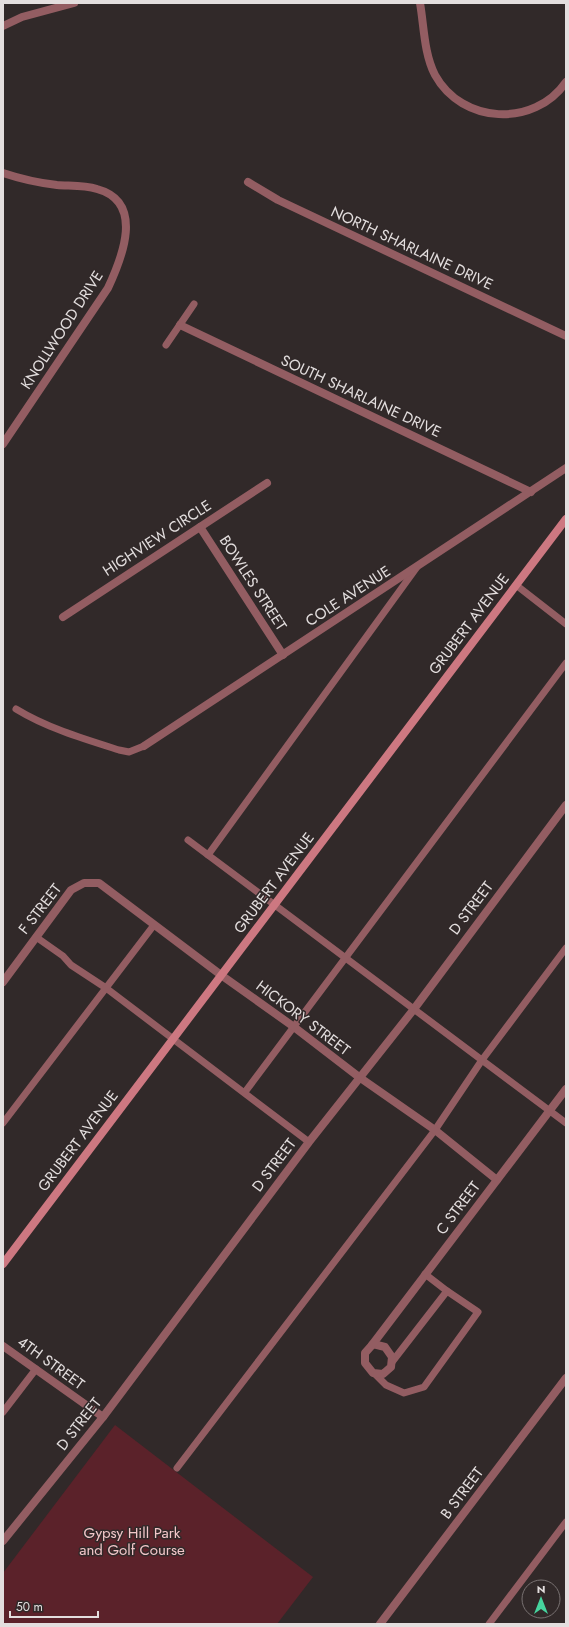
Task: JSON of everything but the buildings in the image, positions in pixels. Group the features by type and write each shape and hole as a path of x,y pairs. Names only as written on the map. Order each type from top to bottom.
{"street":[{"path":"3,26 22,17 74,3"},
{"path":"420,3 431,65 445,88 460,102 476,110 490,114 518,114 543,104 555,96 566,82"},
{"name":"KNOLLWOOD DRIVE","path":"3,174 34,182 93,188 102,191 113,197 121,207 126,218 128,229 116,270 108,288 3,444"},
{"name":"NORTH SHARLAINE DRIVE","path":"248,182 278,200 566,336"},
{"name":"SOUTH SHARLAINE DRIVE","path":"180,325 531,492"},
{"name":"COLE AVENUE","path":"144,746 418,567 566,468"},
{"name":"HIGHVIEW CIRCLE","path":"63,617 267,483"},
{"name":"GRUBERT AVENUE","path":"3,1264 565,521"},
{"name":"BOWLES STREET","path":"200,527 283,655"},
{"name":"D STREET","path":"3,1541 103,1417 309,1142 414,1009 566,805"},
{"name":"HICKORY STREET","path":"91,882 99,883 221,975 294,1027 359,1077 434,1130 497,1180"},
{"name":"F STREET","path":"3,982 71,890 80,884 91,882"},
{"name":"C STREET","path":"372,1345 566,1089"},
{"path":"372,1345 386,1347 390,1352 392,1362 391,1367 385,1373 375,1374 368,1369 364,1362 365,1353 372,1345"},
{"name":"4TH STREET","path":"3,1346 103,1417"},
{"name":"B STREET","path":"380,1624 566,1378"}],"lane":[{"path":"166,345 194,304"},
{"path":"208,855 418,567"},
{"path":"516,585 566,624"},
{"path":"245,1092 566,663"},
{"path":"16,709 32,719 119,750 129,752 144,746"},
{"path":"188,840 566,1123"},
{"path":"3,1123 154,925"},
{"path":"36,937 63,956 71,965 106,988 245,1092 309,1142"},
{"path":"177,1468 434,1130 482,1060 566,948"},
{"path":"375,1374 386,1385 404,1393 424,1386 478,1312 425,1274"},
{"path":"392,1362 448,1291"},
{"path":"3,1412 36,1369"},
{"path":"489,1624 566,1522"}],"green space":[{"name":"Gypsy Hill Park and Golf Course","path":"115,1425 313,1577 277,1624 3,1624 3,1573"}]}
